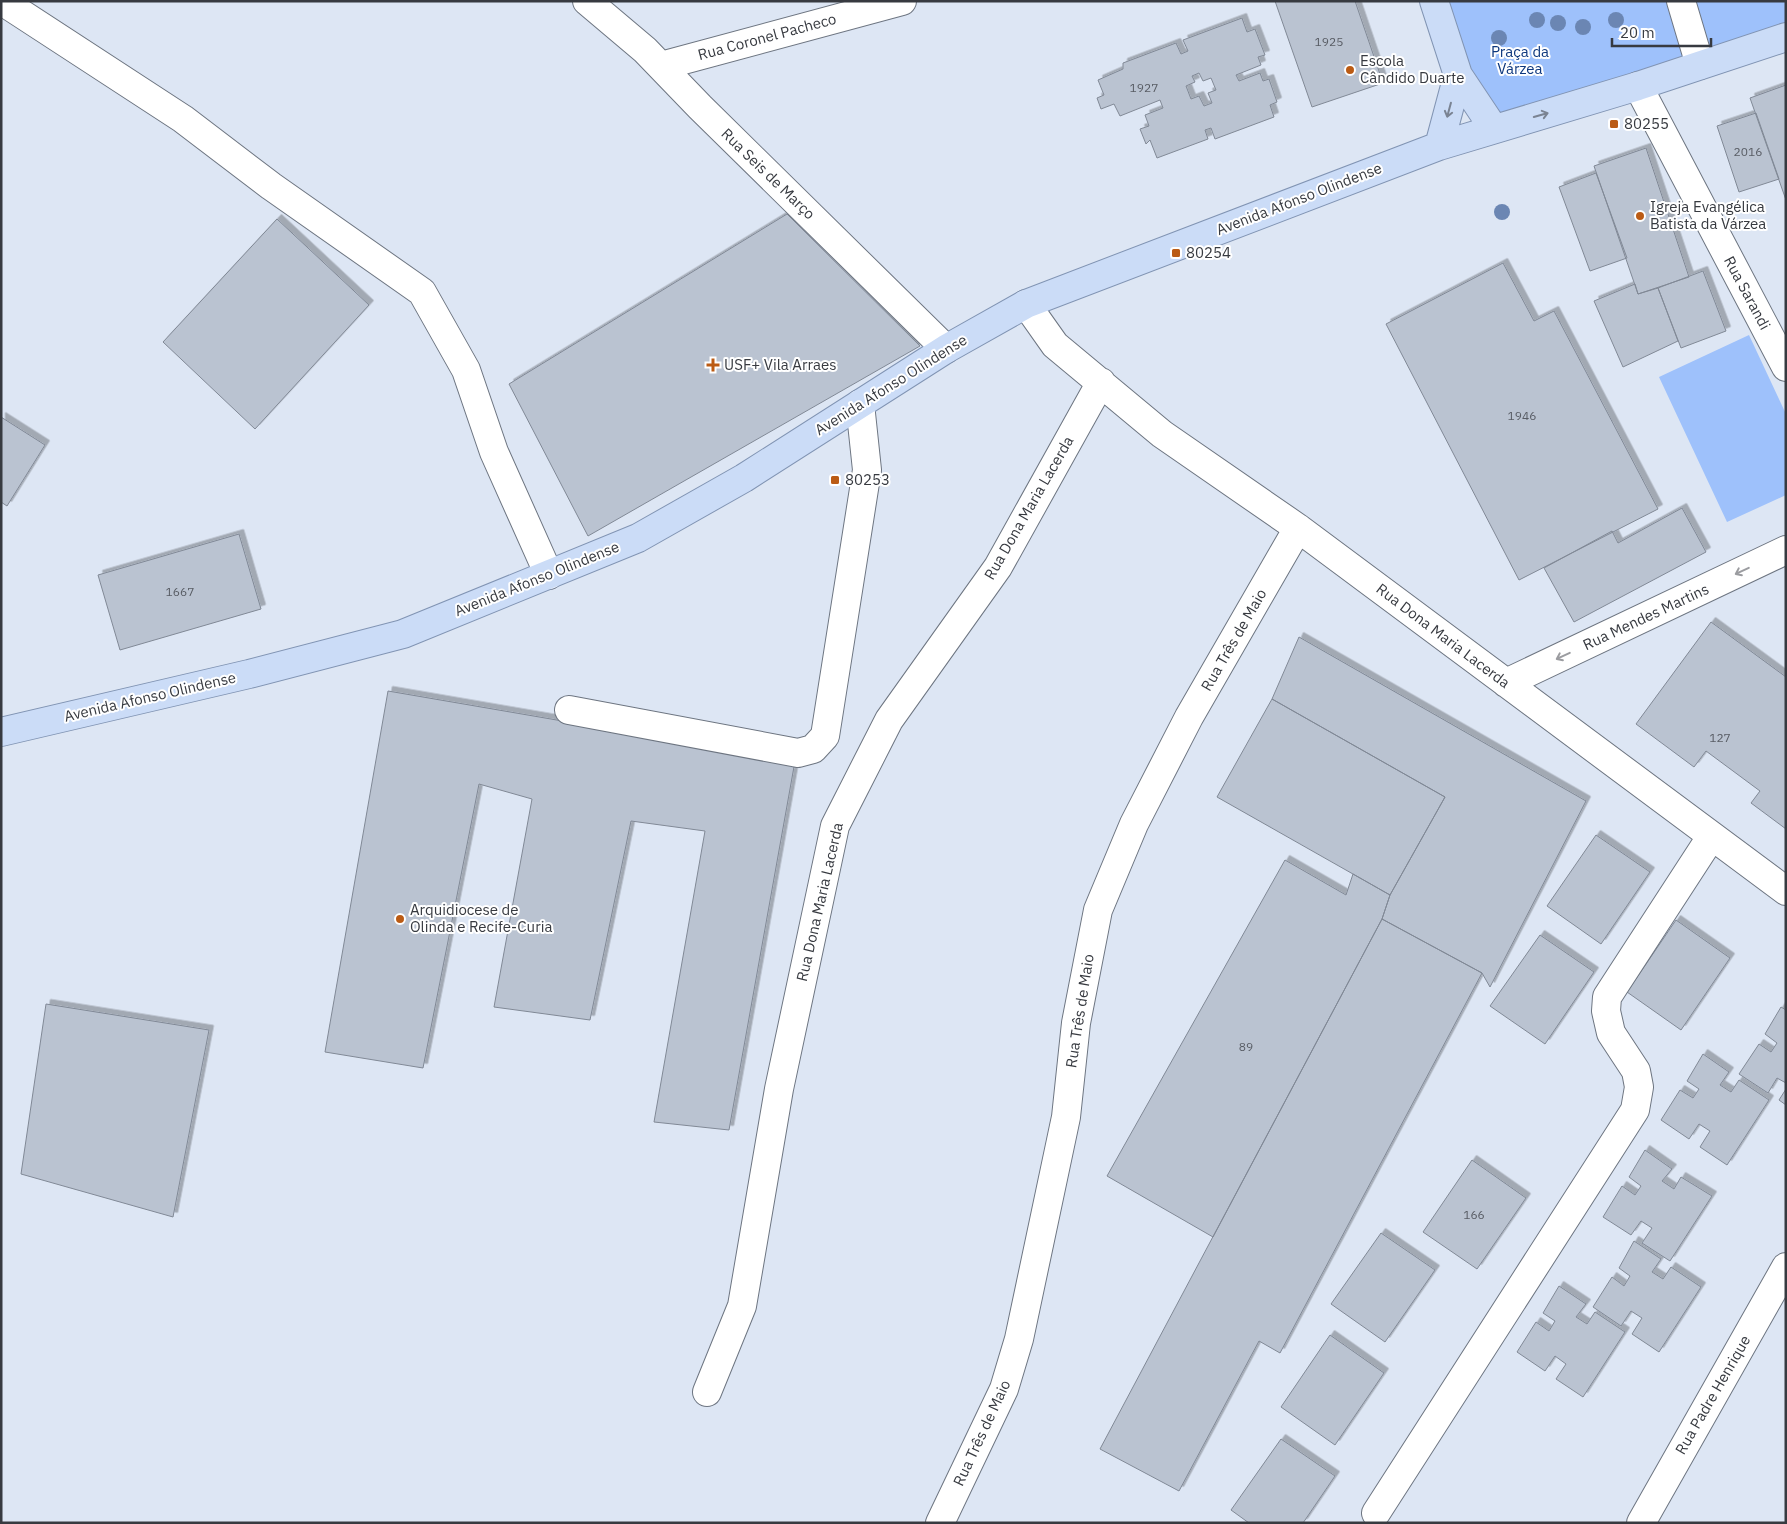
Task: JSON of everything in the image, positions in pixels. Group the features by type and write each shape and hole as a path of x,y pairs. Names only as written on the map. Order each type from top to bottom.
{"main road":[{"path":"1434,1 1458,75 1494,129"},
{"name":"Avenida Afonso Olindense","path":"1,732 249,674 403,634 638,538 744,478 946,349 1026,304 1439,146 1638,86 1786,37"},
{"path":"1439,146 1458,75"}],"street":[{"path":"2,1 183,119 271,186 422,292 466,370 494,452 549,575"},
{"name":"Rua Seis de Março","path":"586,1 645,50 700,107 946,349"},
{"name":"Rua Coronel Pacheco","path":"661,66 902,1"},
{"path":"1681,1 1700,65"},
{"name":"Rua Sarandi","path":"1638,86 1786,367"},
{"name":"Rua Dona Maria Lacerda","path":"1026,304 1055,345 1162,434 1298,528 1786,891"},
{"name":"Rua Dona Maria Lacerda","path":"707,1392 742,1306 779,1089 834,826 889,720 998,567 1101,382"},
{"path":"569,710 798,753 813,749 825,736 867,470 860,404"},
{"name":"Rua Três de Maio","path":"940,1523 1004,1389 1019,1339 1066,1117 1076,1023 1098,910 1134,824 1189,717 1298,528"},
{"name":"Rua Mendes Martins","path":"1506,683 1786,550"},
{"path":"1376,1513 1635,1110 1639,1086 1636,1071 1611,1033 1606,1011 1607,998 1711,837"},
{"name":"Rua Padre Henrique","path":"1641,1523 1786,1268"}],"green space":[{"name":"Praça da Várzea","path":"1434,1 1786,1 1786,46 1494,129"},
{"path":"1749,335 1786,414 1786,495 1727,522 1659,377"}],"building":[{"path":"1275,1 1355,1 1383,83 1312,107"},
{"path":"1242,18 1247,32 1255,29 1265,55 1258,57 1261,65 1236,75 1239,81 1260,73 1263,81 1269,79 1277,102 1270,105 1274,117 1215,139 1211,128 1205,130 1208,139 1157,158 1150,140 1146,144 1140,129 1149,126 1145,115 1163,108 1160,100 1120,116 1114,104 1101,109 1097,98 1104,95 1098,80 1123,69 1123,63 1176,43 1181,54 1188,51 1183,40","holes":["1199,73 1203,81 1211,78 1216,90 1208,93 1212,103 1204,106 1199,96 1191,99 1186,86 1195,82 1192,76"]},
{"path":"1786,85 1786,200 1750,98"},
{"path":"1756,113 1779,179 1739,192 1717,126"},
{"name":"Igreja Evangélica Batista da Várzea","path":"1646,148 1689,277 1638,294 1594,166"},
{"path":"1596,173 1627,258 1590,271 1559,187"},
{"name":"USF+ Vila Arraes","path":"787,214 920,346 588,536 509,384"},
{"path":"277,219 369,305 255,429 163,342"},
{"path":"1503,263 1534,321 1554,311 1658,509 1519,580 1386,324"},
{"path":"1703,271 1726,331 1681,348 1658,288"},
{"path":"1635,284 1638,294 1658,288 1678,341 1623,367 1594,301"},
{"path":"1,417 45,445 7,506 1,502"},
{"path":"1682,508 1706,552 1574,622 1544,568 1612,531 1618,543"},
{"path":"239,534 261,609 120,650 98,575"},
{"path":"1711,622 1786,677 1786,829 1751,803 1760,791 1706,751 1694,767 1636,724"},
{"path":"1299,637 1586,801 1490,987 1482,973 1382,919 1390,895 1445,797 1272,699"},
{"name":"Arquidiocese de Olinda e Recife-Curia","path":"388,691 795,761 729,1130 654,1122 705,831 631,821 590,1020 494,1007 532,799 479,784 423,1068 325,1052"},
{"path":"1272,699 1445,797 1390,895 1217,797"},
{"path":"1596,835 1650,872 1601,944 1547,906"},
{"path":"1285,860 1346,895 1353,874 1390,895 1382,919 1213,1237 1107,1176"},
{"path":"1382,919 1482,973 1280,1353 1259,1341 1179,1491 1100,1449"},
{"path":"1676,920 1730,958 1681,1030 1627,992"},
{"path":"1540,935 1594,972 1545,1044 1490,1006"},
{"path":"46,1004 209,1030 173,1217 21,1174"},
{"path":"1781,1007 1786,1010 1786,1083 1777,1078 1768,1093 1739,1074 1759,1044 1771,1052 1777,1043 1765,1034"},
{"path":"1703,1054 1729,1072 1720,1085 1731,1092 1739,1080 1769,1100 1727,1165 1700,1147 1710,1131 1699,1124 1689,1139 1661,1120 1680,1090 1693,1098 1699,1089 1687,1081"},
{"path":"1786,1089 1786,1105 1779,1100"},
{"path":"1645,1150 1672,1169 1662,1181 1674,1189 1681,1177 1712,1196 1670,1261 1642,1243 1652,1228 1641,1221 1631,1235 1603,1217 1622,1186 1635,1195 1641,1186 1629,1177"},
{"path":"1472,1160 1526,1198 1477,1269 1423,1232"},
{"path":"1381,1233 1435,1270 1385,1342 1331,1304"},
{"path":"1634,1241 1661,1259 1652,1272 1663,1279 1671,1267 1701,1287 1659,1352 1632,1334 1642,1318 1631,1311 1621,1326 1593,1307 1612,1277 1624,1286 1630,1276 1619,1268"},
{"path":"1559,1286 1586,1304 1576,1317 1587,1324 1595,1312 1625,1332 1583,1397 1556,1379 1566,1364 1555,1356 1545,1371 1517,1352 1536,1322 1549,1331 1555,1321 1543,1313"},
{"path":"1330,1335 1384,1373 1335,1445 1281,1407"},
{"path":"1281,1439 1335,1476 1303,1523 1249,1523 1231,1510"}],"place":[{"name":"Escola Cândido Duarte","path":"1350,70"},
{"name":"80255","path":"1614,124"},
{"name":"Igreja Evangélica Batista da Várzea","path":"1640,216"},
{"name":"80254","path":"1176,253"},
{"name":"USF+ Vila Arraes","path":"713,365"},
{"name":"80253","path":"835,480"},
{"name":"Arquidiocese de Olinda e Recife-Curia","path":"400,919"}]}
